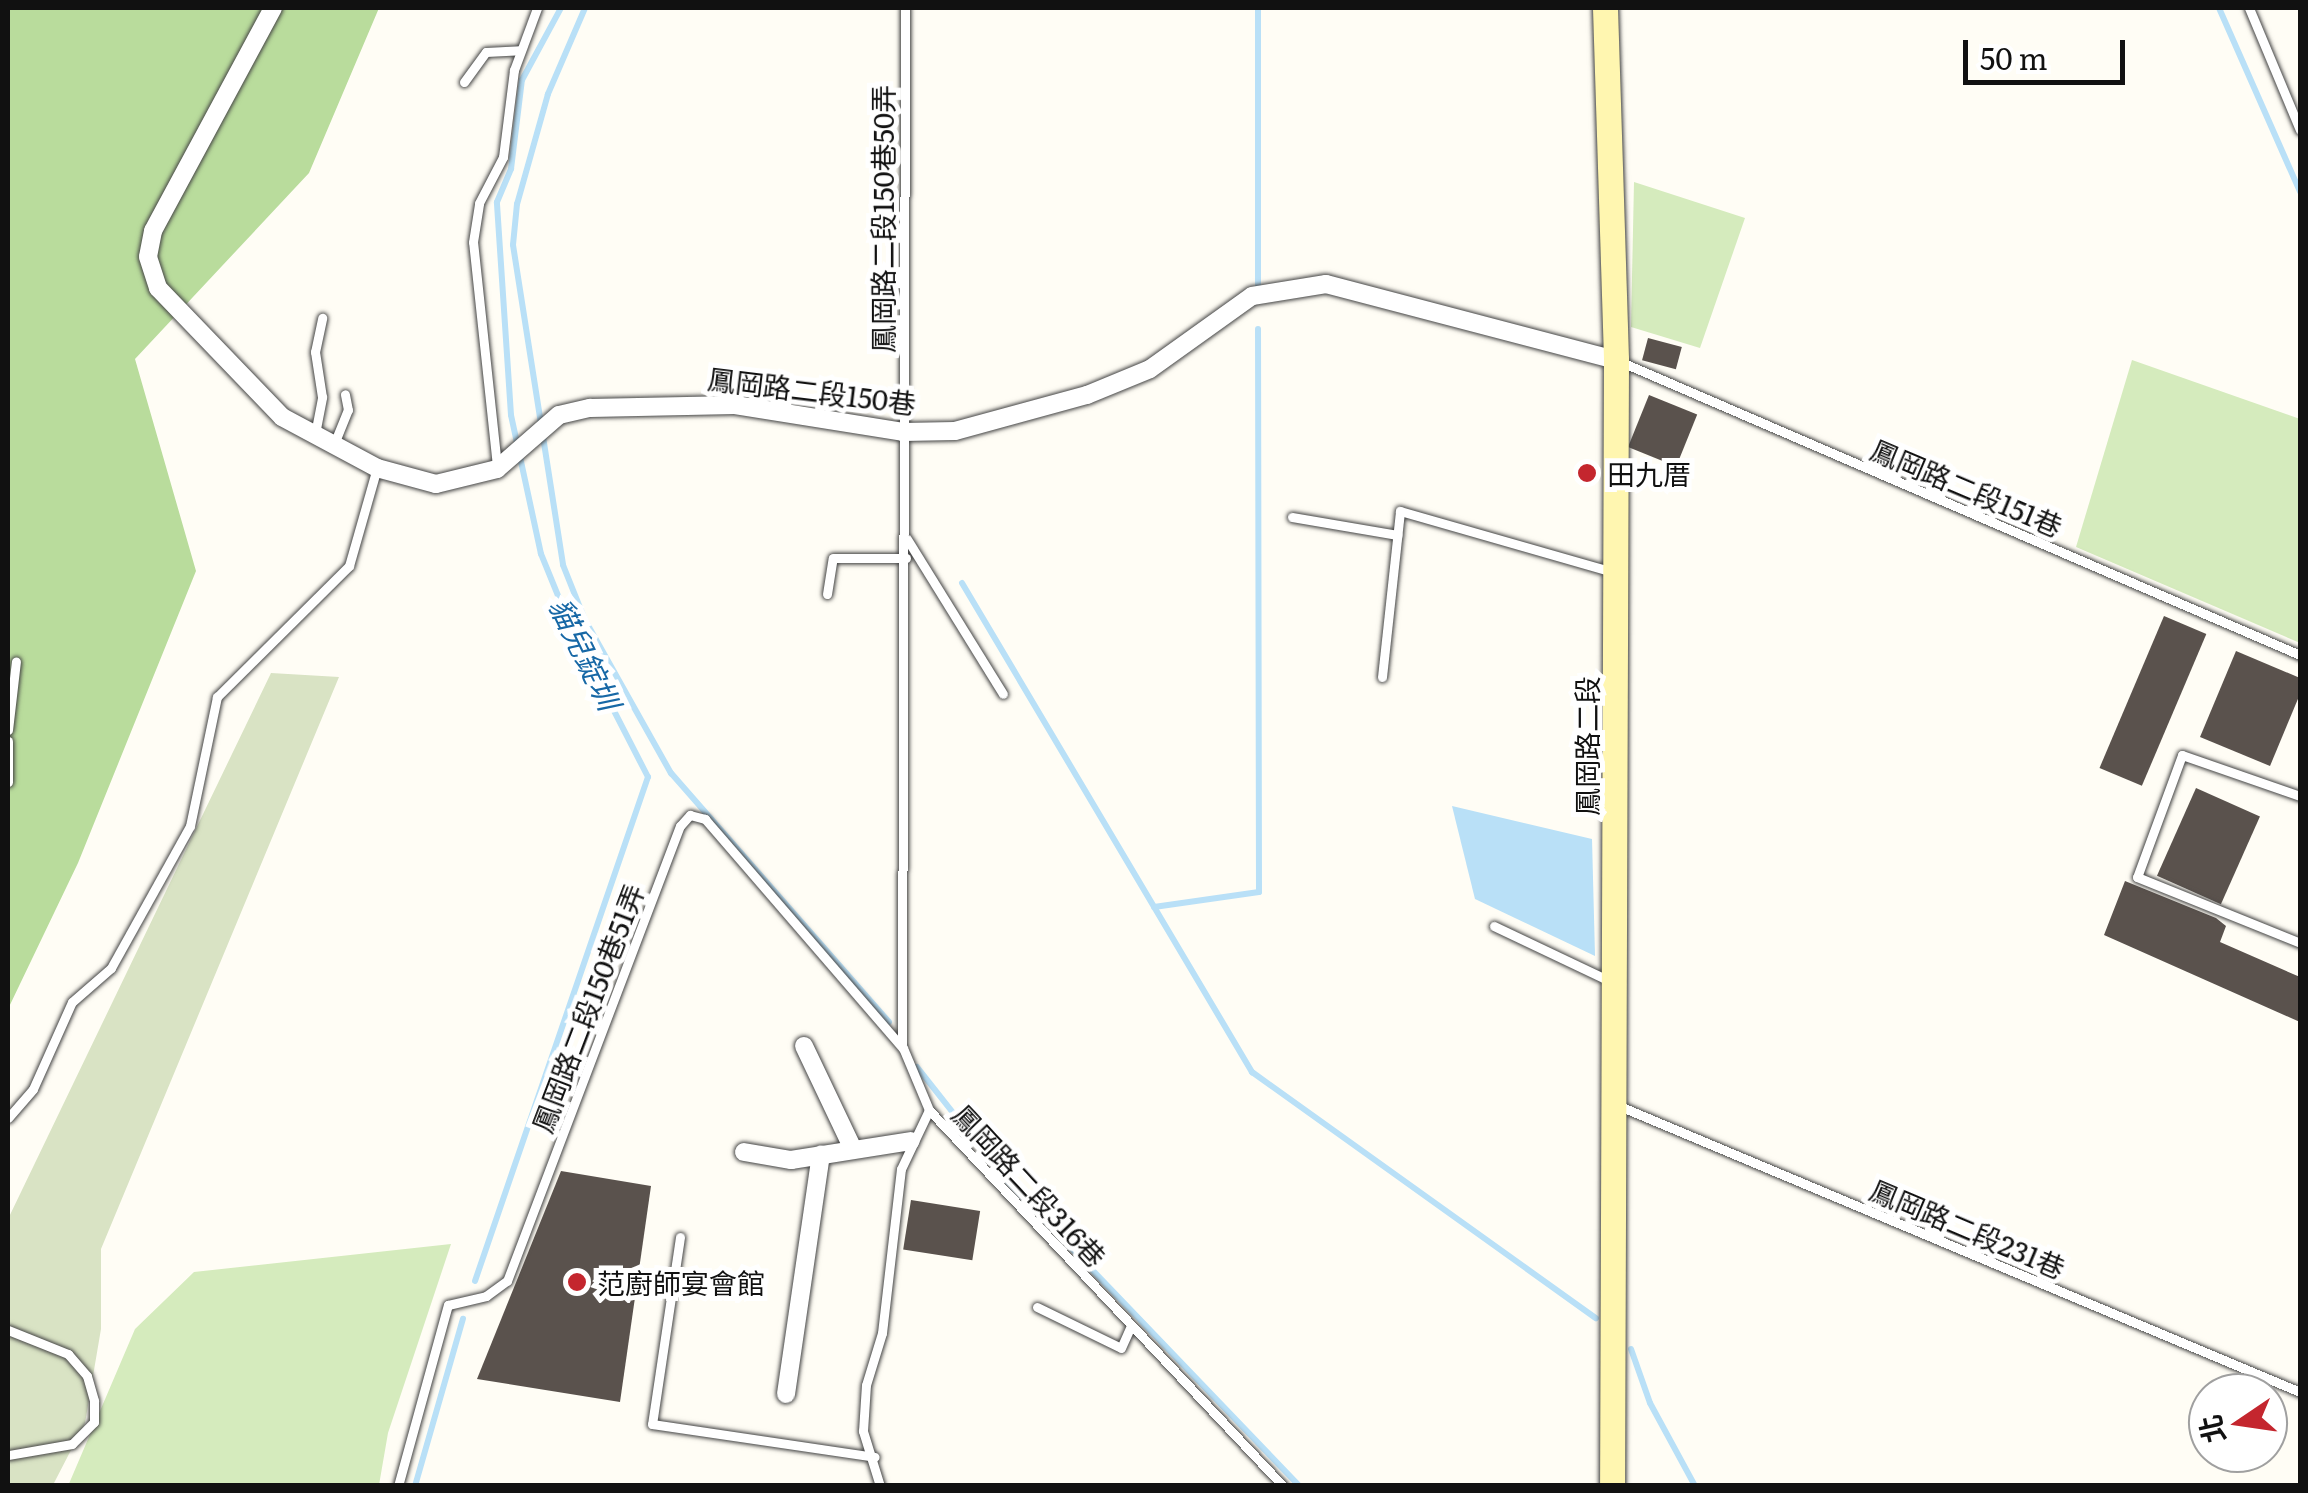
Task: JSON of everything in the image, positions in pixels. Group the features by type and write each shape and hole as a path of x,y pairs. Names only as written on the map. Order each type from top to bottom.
{"street":[{"path":"273,8 152,232 148,256 158,288 247,387 315,437 377,468 436,484 498,469"},
{"name":"鳳岡路二段","path":"1605,8 1616,360 1617,1105 1612,1486"},
{"name":"鳳岡路二段150巷","path":"498,469 559,414 590,408 735,405 903,432 954,431 1087,395 1150,368 1252,296 1326,284 1616,360"},
{"path":"804,1046 853,1150"},
{"path":"744,1152 791,1160 911,1141"},
{"path":"786,1394 821,1155"}],"lane":[{"path":"498,469 473,242 479,204 503,156 520,50 537,8"},
{"name":"鳳岡路二段150巷50弄","path":"903,432 905,8"},
{"path":"2249,8 2300,130"},
{"path":"464,82 486,52 520,50"},
{"path":"315,437 322,398 314,352 322,318"},
{"name":"鳳岡路二段151巷","path":"1616,360 2300,656"},
{"path":"334,444 348,410 345,394"},
{"name":"鳳岡路二段150巷51弄","path":"902,1048 906,558 903,432"},
{"path":"8,1118 33,1088 72,1002 111,968 190,826 217,697 348,566 377,468"},
{"path":"1382,677 1400,511 1616,573"},
{"path":"1292,516 1397,535"},
{"path":"904,535 1004,694"},
{"path":"827,594 834,558 906,558"},
{"path":"8,730 16,661"},
{"path":"8,741 8,782"},
{"path":"2300,796 2182,755 2138,878 2300,943"},
{"name":"鳳岡路二段150巷51弄","path":"398,1486 448,1305 486,1296 507,1282 680,826 690,815 705,819 902,1048 929,1110"},
{"path":"1494,926 1616,984"},
{"name":"鳳岡路二段231巷","path":"1617,1105 2300,1392"},
{"name":"鳳岡路二段316巷","path":"880,1486 875,1457 863,1430 866,1385 882,1334 901,1169 929,1110 1283,1486"},
{"path":"680,1237 652,1424 875,1457"},
{"path":"1037,1307 1121,1348 1131,1326"},
{"path":"8,1330 68,1354 86,1376 94,1400 94,1422 72,1444 8,1454"}],"green space":[{"path":"8,8 379,8 309,173 135,359 196,571 78,863 8,1009"},
{"path":"1634,182 1745,218 1700,348 1631,327"},
{"path":"2132,360 2300,419 2300,643 2076,547"},
{"path":"271,673 339,677 101,1249 101,1329 85,1423 54,1483 8,1485 8,1219"},
{"path":"451,1244 388,1433 379,1485 68,1486 135,1329 194,1272"}],"water":[{"path":"1452,806 1592,839 1595,956 1475,899"}],"building":[{"path":"1648,338 1682,347 1676,369 1642,360"},
{"path":"1649,395 1697,414 1676,466 1628,447"},
{"path":"2164,616 2206,634 2142,786 2100,768"},
{"path":"2236,651 2300,678 2300,694 2270,766 2200,737"},
{"path":"2196,788 2260,816 2221,904 2157,876"},
{"path":"2125,881 2216,918 2226,926 2220,942 2300,977 2300,1022 2104,935"},
{"name":"范廚師宴會館","path":"561,1171 651,1186 620,1402 477,1379"},
{"path":"911,1200 980,1211 972,1260 903,1249"}],"waterway":[{"name":"貓兒錠圳","path":"475,1281 648,777 570,625 541,554 511,415 497,202 511,169 522,80 561,8"},
{"path":"585,8 548,94 517,204 513,245 563,565 585,620 671,773 889,1022"},
{"path":"1258,8 1258,287"},
{"path":"2219,8 2300,192"},
{"path":"1154,907 1259,892 1258,329"},
{"path":"962,583 1252,1072 1596,1318"},
{"path":"917,1067 1006,1180 1299,1486"},
{"name":"貓兒錠圳","path":"415,1486 463,1319"},
{"path":"1631,1349 1650,1403 1695,1486"}],"place":[{"name":"田九厝","path":"1587,473"},
{"name":"范廚師宴會館","path":"577,1282"}]}
